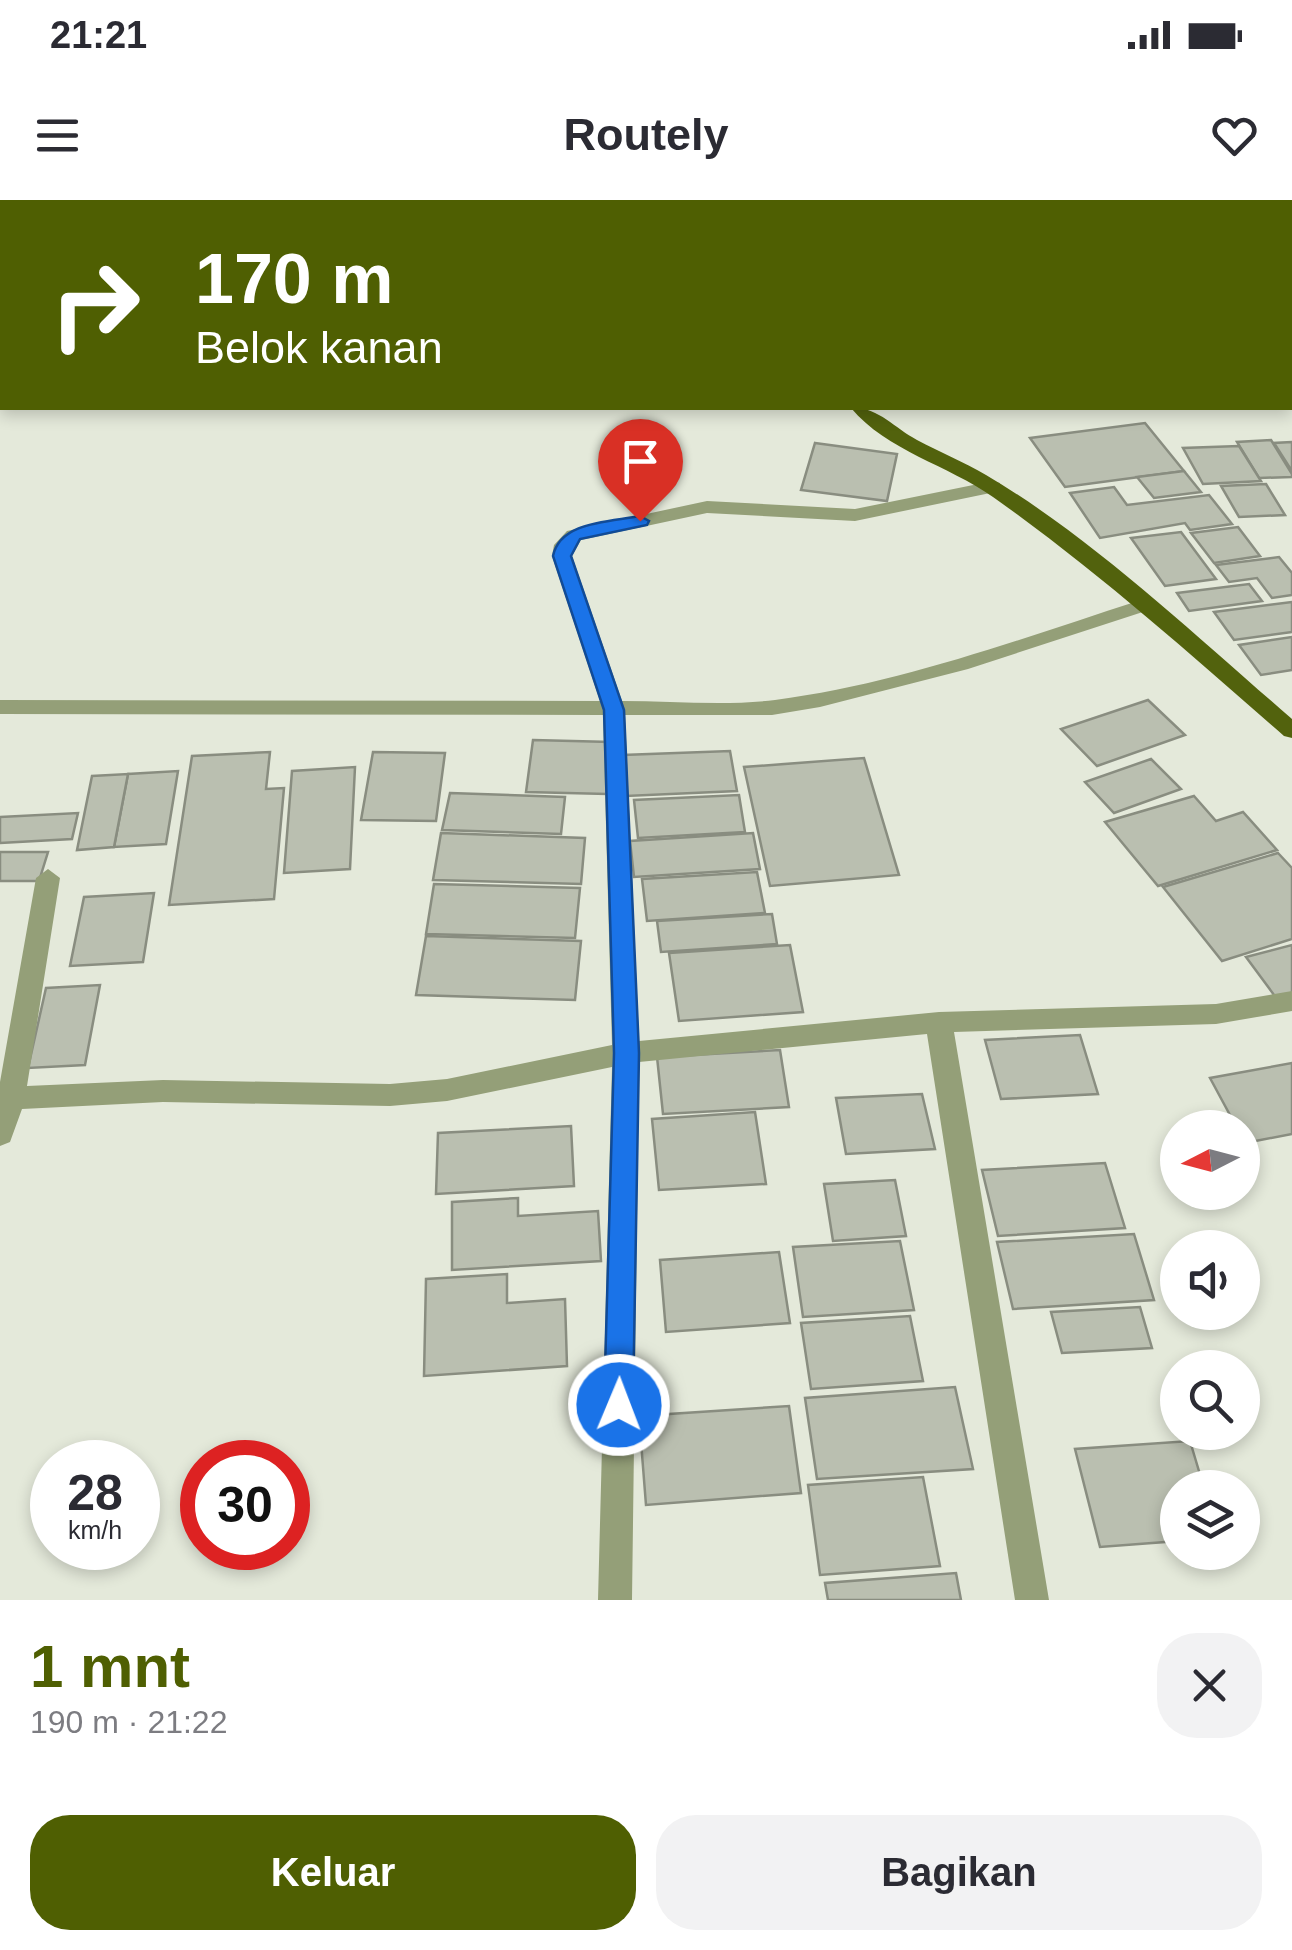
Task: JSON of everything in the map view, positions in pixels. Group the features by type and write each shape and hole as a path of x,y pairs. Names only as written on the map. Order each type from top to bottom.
{"main road":[{"path":"862,410 884,432 993,487 1145,605 1292,731"}],"street":[{"path":"615,1600 626,1053 614,710 562,556 564,545 574,535 706,507 855,515 993,487"},
{"path":"0,707 772,708 835,698 994,655 1145,605"},
{"path":"0,1134 48,878"},
{"path":"5,1099 163,1090 390,1095 448,1090 626,1053 939,1022 1216,1014 1292,1000"},
{"path":"939,1022 1032,1600"}],"building":[{"path":"1145,423 1184,471 1065,487 1030,438"},
{"path":"1271,440 1292,477 1259,478 1237,442"},
{"path":"1292,442 1292,471 1274,443"},
{"path":"815,443 897,454 887,501 801,490"},
{"path":"1239,446 1261,481 1203,484 1183,448"},
{"path":"1184,471 1201,492 1154,498 1137,477"},
{"path":"1266,484 1285,515 1239,517 1221,486"},
{"path":"1114,487 1127,505 1209,495 1232,524 1190,530 1185,523 1100,538 1070,493"},
{"path":"1238,527 1260,556 1214,563 1191,533"},
{"path":"1181,532 1216,579 1165,586 1131,538"},
{"path":"1279,557 1292,573 1292,595 1272,598 1257,578 1229,582 1216,565"},
{"path":"1249,584 1262,601 1189,611 1177,593"},
{"path":"1292,602 1292,632 1234,640 1214,612"},
{"path":"1292,637 1292,670 1261,675 1239,645"},
{"path":"1148,700 1185,735 1097,766 1061,729"},
{"path":"533,740 611,742 607,794 526,792"},
{"path":"730,751 737,791 626,796 623,755"},
{"path":"270,752 266,789 284,788 274,899 169,905 192,756"},
{"path":"373,752 445,753 436,821 361,820"},
{"path":"864,758 899,875 770,886 744,767"},
{"path":"1151,759 1181,789 1114,813 1085,782"},
{"path":"355,767 350,869 284,873 292,771"},
{"path":"178,771 166,844 114,847 128,774"},
{"path":"128,774 114,847 77,850 92,776"},
{"path":"450,793 565,797 561,834 442,830"},
{"path":"739,795 745,832 638,838 634,800"},
{"path":"1194,796 1216,821 1243,812 1277,850 1158,886 1105,822"},
{"path":"78,813 72,839 0,843 0,817"},
{"path":"441,833 585,838 581,884 433,880"},
{"path":"753,833 760,869 634,877 630,841"},
{"path":"0,852 48,852 39,881 0,881"},
{"path":"1278,853 1292,868 1292,939 1222,961 1163,887"},
{"path":"757,872 765,913 647,921 642,879"},
{"path":"434,884 580,888 575,938 426,934"},
{"path":"154,893 143,962 70,966 84,897"},
{"path":"772,914 777,944 661,952 657,921"},
{"path":"426,936 581,941 575,1000 416,995"},
{"path":"790,945 803,1012 679,1021 669,953"},
{"path":"1292,945 1292,995 1277,999 1246,957"},
{"path":"100,985 85,1065 28,1068 46,988"},
{"path":"1080,1035 1098,1094 1001,1099 985,1040"},
{"path":"780,1050 789,1107 663,1114 657,1057"},
{"path":"1292,1063 1292,1134 1260,1140 1260,1110 1227,1110 1210,1078"},
{"path":"922,1094 935,1149 846,1154 836,1098"},
{"path":"755,1112 766,1184 659,1190 652,1119"},
{"path":"571,1126 574,1186 436,1194 438,1133"},
{"path":"1105,1163 1125,1228 998,1236 982,1170"},
{"path":"895,1180 906,1236 833,1241 824,1184"},
{"path":"518,1198 518,1216 598,1211 601,1261 452,1270 452,1202"},
{"path":"1134,1234 1154,1300 1013,1309 997,1242"},
{"path":"900,1241 914,1310 803,1317 793,1247"},
{"path":"779,1252 790,1323 666,1332 660,1260"},
{"path":"507,1274 507,1303 565,1299 567,1366 424,1376 426,1279"},
{"path":"1140,1307 1152,1348 1062,1353 1051,1312"},
{"path":"910,1316 923,1381 811,1389 801,1323"},
{"path":"955,1387 973,1469 817,1479 805,1398"},
{"path":"789,1406 801,1493 646,1505 639,1416"},
{"path":"1160,1443 1160,1450 1193,1450 1199,1470 1160,1470 1160,1542 1100,1547 1075,1449"},
{"path":"923,1477 940,1566 820,1575 808,1485"},
{"path":"956,1573 961,1600 828,1600 825,1583"}],"route":[{"path":"619,1405 626,1053 614,710 562,556 564,545 574,535 640,521"}]}
